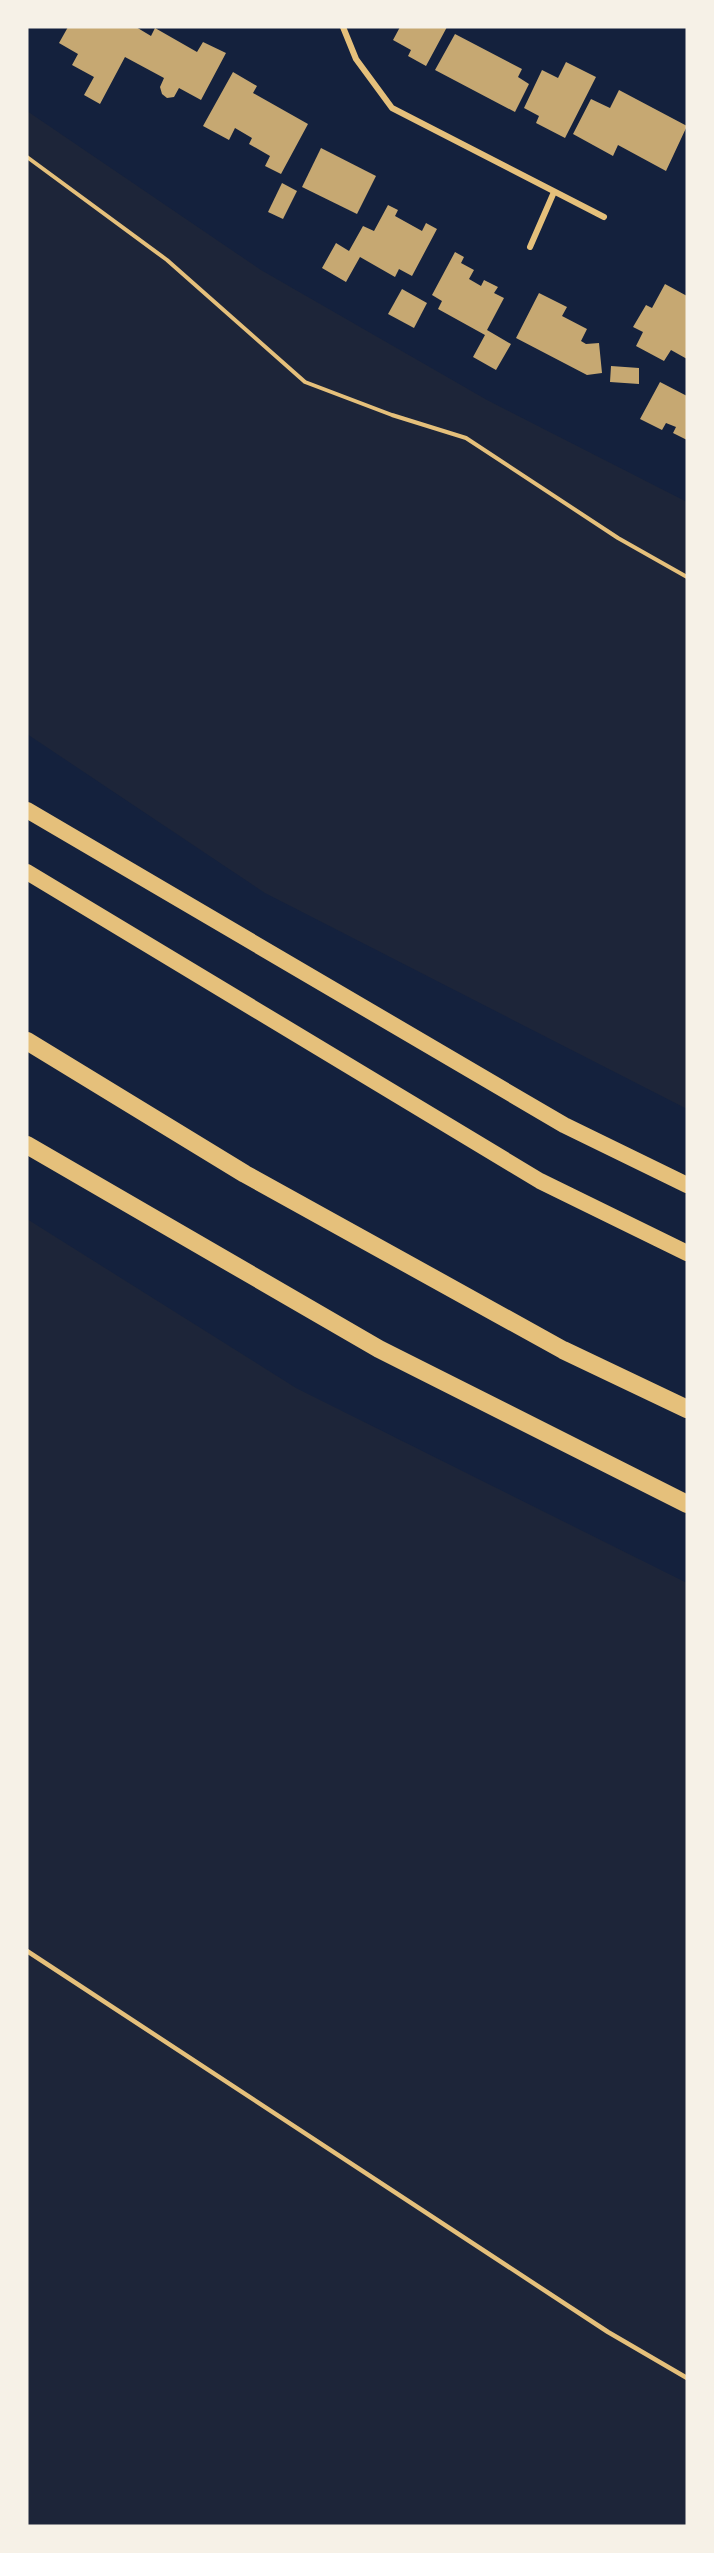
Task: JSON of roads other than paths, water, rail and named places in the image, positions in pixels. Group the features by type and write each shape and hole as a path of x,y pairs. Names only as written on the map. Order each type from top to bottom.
{"highway":[{"path":"27,810 564,1125 687,1185"},
{"path":"27,872 540,1181 687,1253"},
{"path":"27,1041 255,1180 563,1350 687,1409"},
{"path":"27,1145 380,1349 687,1504"}],"street":[{"path":"343,27 356,59 392,108 604,217"},
{"path":"530,247 554,192"}],"lane":[{"path":"27,1950 608,2332 687,2378"}]}
